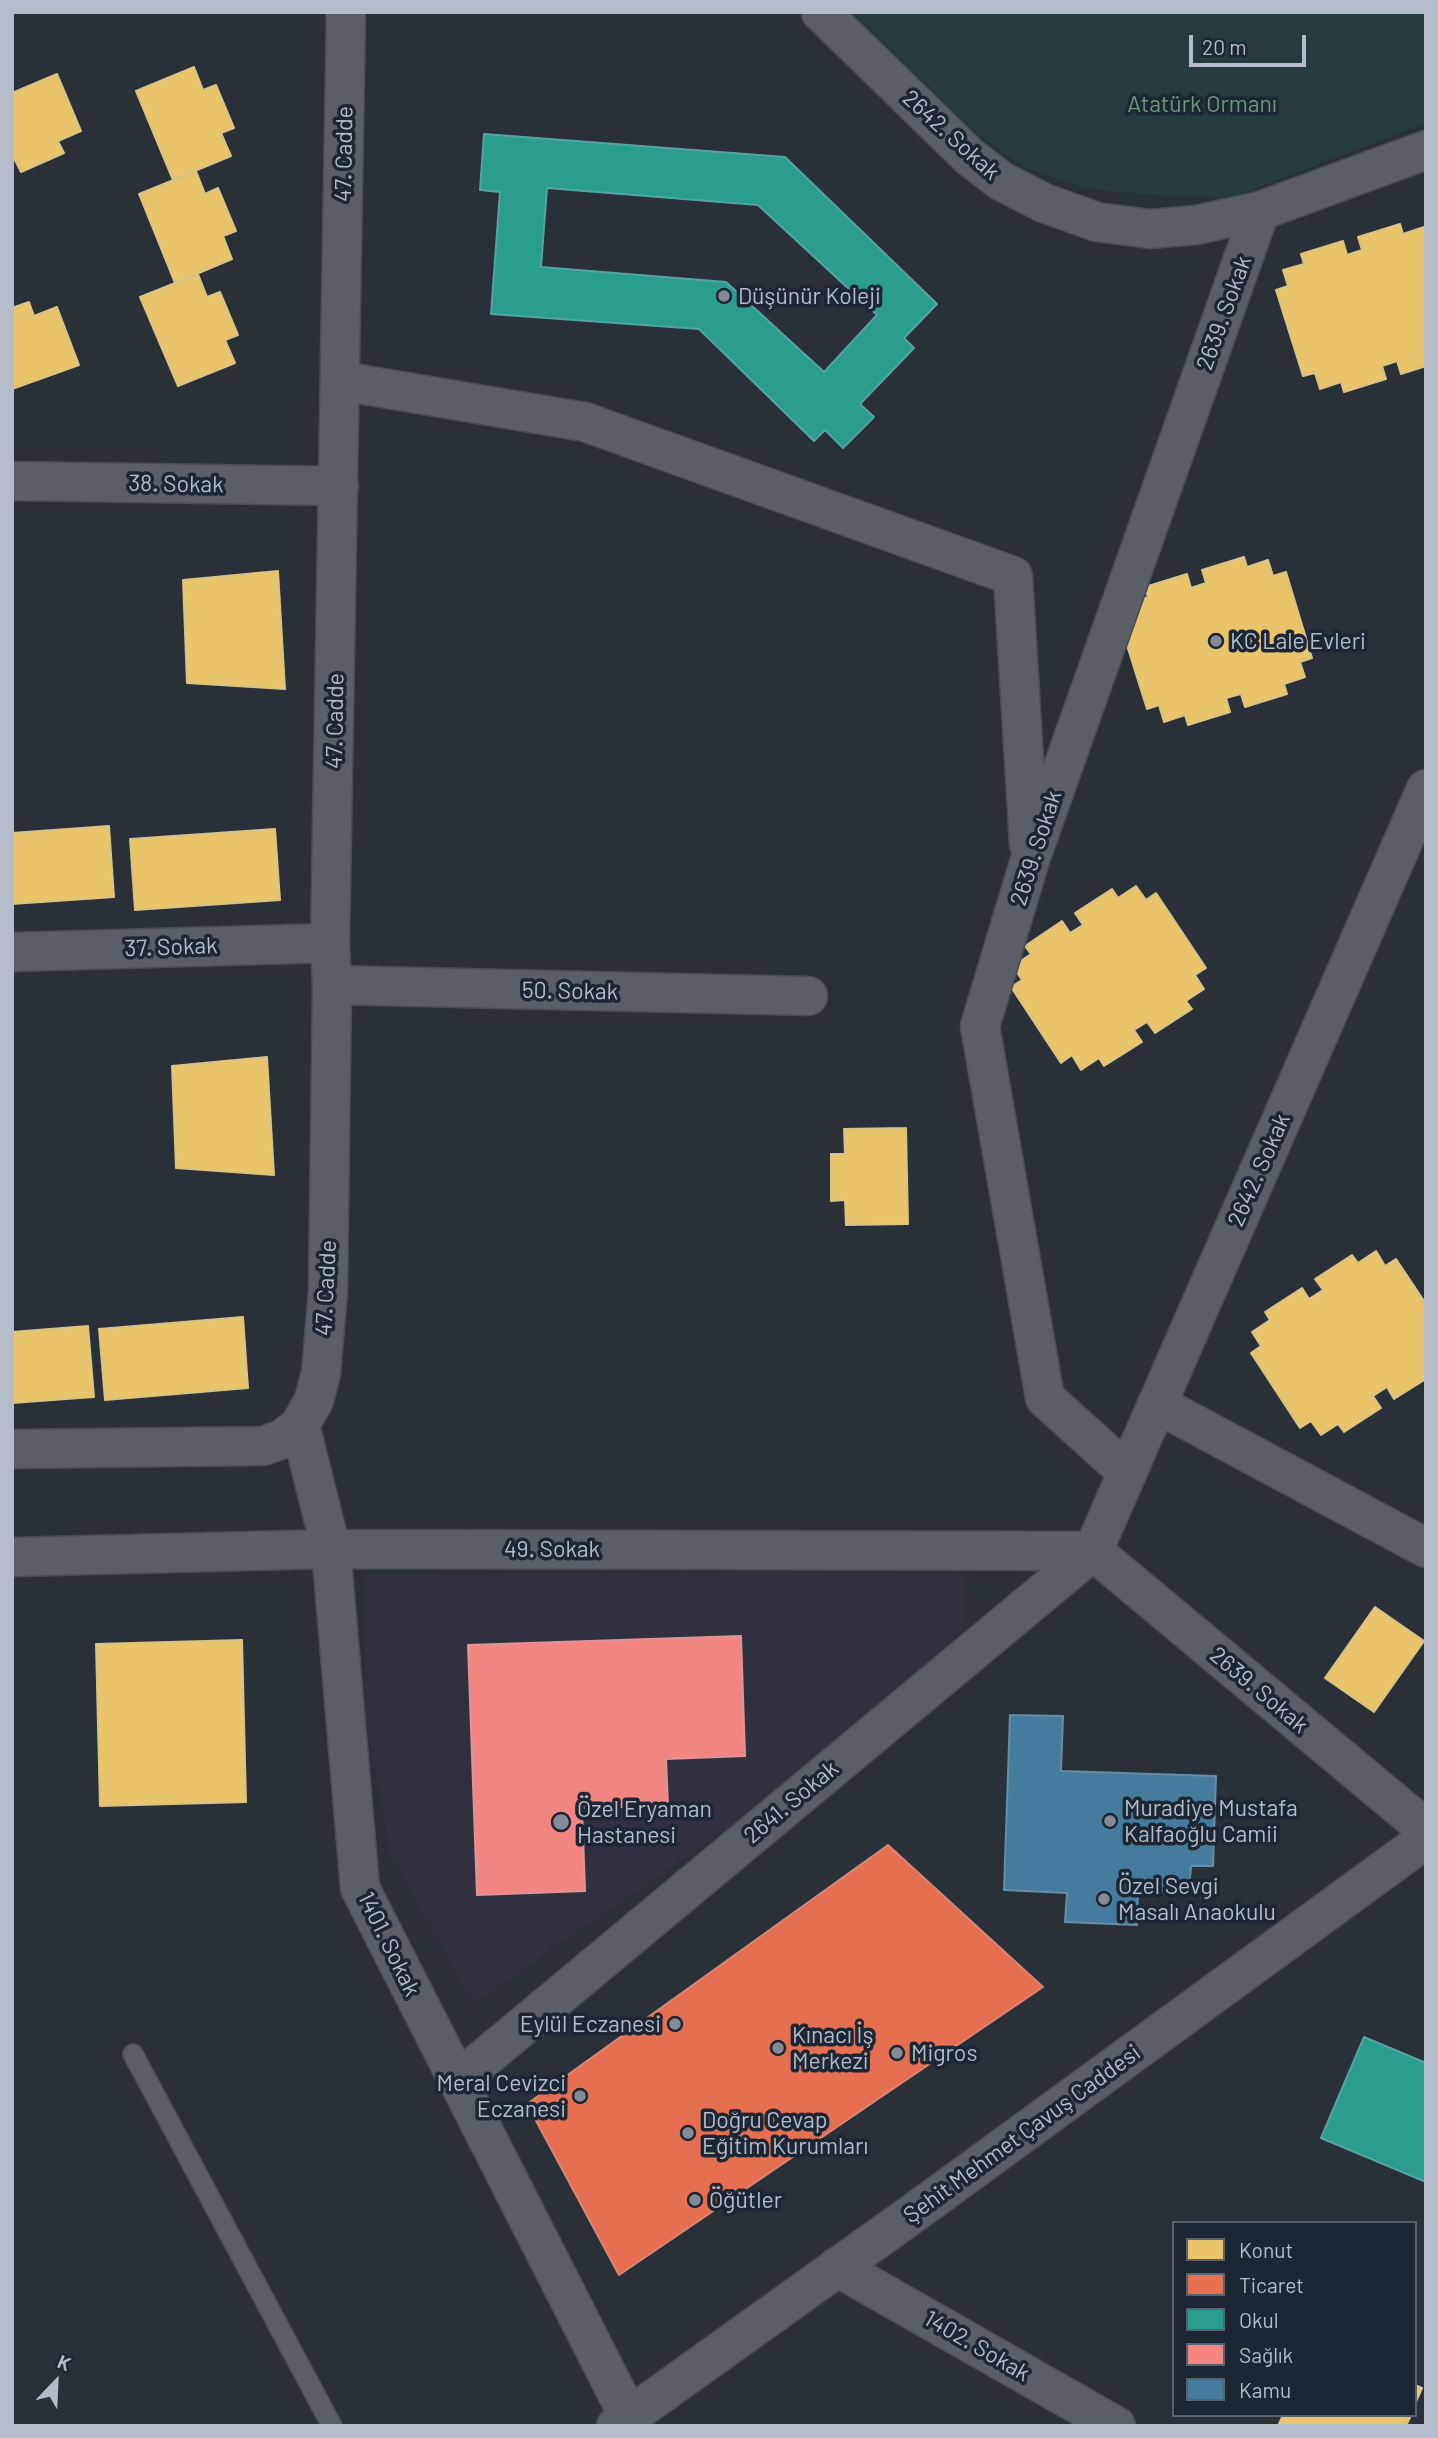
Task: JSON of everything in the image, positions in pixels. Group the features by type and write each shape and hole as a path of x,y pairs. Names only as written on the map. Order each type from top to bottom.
{"street":[{"name":"47. Cadde","path":"300,1425 314,1400 321,1373 328,1290 332,985 330,943 345,12"},
{"name":"2642. Sokak","path":"821,12 970,157 1001,181 1044,203 1097,222 1150,229 1196,226 1261,211 1426,150"},
{"name":"2639. Sokak","path":"1128,1472 1045,1398 980,1026 1030,860 1261,211"},
{"path":"341,381 585,422 1013,576 1030,860"},
{"name":"38. Sokak","path":"12,481 339,486"},
{"name":"2642. Sokak","path":"1093,1551 1426,789"},
{"name":"37. Sokak","path":"12,952 330,943"},
{"name":"50. Sokak","path":"332,985 808,996"},
{"path":"1157,1404 1426,1548"},
{"path":"12,1449 262,1446 283,1439 300,1425"},
{"name":"1401. Sokak","path":"300,1425 331,1549 360,1888 622,2421"},
{"name":"49. Sokak","path":"12,1557 331,1549 1093,1551"},
{"name":"2639. Sokak","path":"1093,1551 1426,1829"},
{"name":"2641. Sokak","path":"457,2081 1093,1551"},
{"name":"Şehit Mehmet Çavuş Caddesi","path":"622,2421 926,2204 1426,1839"},
{"name":"1402. Sokak","path":"837,2267 1116,2426"}],"lane":[{"path":"133,2054 332,2426"}],"shaded area":[{"name":"Özel Eryaman Hastanesi","path":"964,1572 965,1630 788,1787 474,2003 392,1858 364,1707 365,1575"}],"green space":[{"name":"Atatürk Ormanı","path":"851,12 1426,12 1426,123 1231,198 1141,194 1085,188 1026,168 976,133"}],"building: Konut":[{"path":"194,67 203,90 216,85 234,128 221,133 231,156 173,180 136,91"},
{"path":"57,74 81,131 58,141 64,153 21,172 15,160 12,161 12,93"},
{"path":"196,171 205,194 218,188 236,231 223,236 232,259 175,283 139,194"},
{"path":"1400,224 1403,234 1424,227 1426,232 1426,366 1401,374 1397,361 1382,366 1386,379 1344,392 1341,382 1320,389 1315,373 1303,376 1276,290 1288,286 1283,270 1304,264 1301,254 1343,241 1347,255 1362,250 1358,237"},
{"path":"198,274 207,297 220,292 238,335 225,340 235,363 178,386 140,297"},
{"path":"29,302 34,316 57,307 79,365 12,389 12,308"},
{"name":"KC Lale Evleri","path":"1244,557 1247,567 1268,560 1273,576 1286,572 1312,658 1300,662 1305,677 1284,684 1287,694 1245,707 1241,694 1226,698 1230,712 1188,725 1185,715 1164,722 1159,705 1147,709 1120,623 1127,603 1148,597 1145,587 1187,574 1191,588 1206,583 1202,570"},
{"path":"278,571 285,689 187,683 183,580"},
{"path":"109,826 114,897 12,904 12,833"},
{"path":"275,829 280,900 135,910 130,839"},
{"path":"1136,886 1146,900 1156,893 1206,968 1195,975 1204,989 1186,1001 1192,1009 1155,1033 1147,1022 1134,1030 1142,1042 1104,1066 1099,1058 1081,1070 1072,1055 1061,1063 1011,987 1022,980 1013,966 1031,954 1025,946 1062,921 1070,933 1083,925 1075,913 1112,889 1118,898"},
{"path":"267,1057 274,1175 176,1168 172,1066"},
{"path":"906,1128 908,1224 846,1225 845,1200 831,1201 831,1154 845,1154 844,1129"},
{"path":"1376,1251 1385,1266 1396,1259 1426,1304 1426,1379 1394,1399 1387,1387 1373,1396 1381,1408 1344,1432 1338,1424 1321,1435 1311,1421 1300,1428 1251,1353 1261,1346 1252,1332 1270,1320 1265,1312 1302,1288 1309,1299 1323,1290 1315,1279 1352,1255 1358,1263"},
{"path":"243,1317 248,1388 105,1400 99,1329"},
{"path":"88,1326 94,1397 12,1403 12,1332"},
{"path":"1375,1607 1424,1641 1374,1712 1325,1678"},
{"path":"242,1640 246,1802 100,1806 96,1644"},
{"path":"1417,2386 1422,2388 1417,2399"},
{"path":"1282,2417 1410,2417 1406,2426 1278,2426"}],"building: Ticaret":[{"name":"Kınacı İş Merkezi","path":"888,1845 1043,1987 619,2275 527,2104"}],"building: Okul":[{"path":"484,134 785,157 937,304 904,338 914,348 860,404 874,417 843,448 825,430 814,441 699,329 491,314 500,192 480,190","holes":["547,188 758,205 877,315 824,372 726,282 541,267"]},
{"path":"1364,2037 1426,2063 1426,2182 1321,2138"}],"building: Sağlık":[{"path":"741,1636 745,1756 666,1759 668,1806 582,1808 585,1891 477,1895 468,1645"}],"building: Kamu":[{"name":"Muradiye Mustafa Kalfaoğlu Camii","path":"1010,1715 1063,1716 1061,1771 1216,1776 1213,1866 1191,1866 1189,1891 1138,1890 1137,1925 1065,1922 1067,1893 1004,1890"}],"place":[{"name":"Düşünür Koleji","path":"724,296"},
{"name":"KC Lale Evleri","path":"1216,641"},
{"name":"Muradiye Mustafa Kalfaoğlu Camii","path":"1110,1821"},
{"name":"Özel Eryaman Hastanesi","path":"561,1822"},
{"name":"Özel Sevgi Masalı Anaokulu","path":"1104,1899"},
{"name":"Eylül Eczanesi","path":"675,2024"},
{"name":"Kınacı İş Merkezi","path":"778,2048"},
{"name":"Migros","path":"897,2053"},
{"name":"Meral Cevizci Eczanesi","path":"580,2096"},
{"name":"Doğru Cevap Eğitim Kurumları","path":"688,2133"},
{"name":"Öğütler","path":"695,2200"}]}
